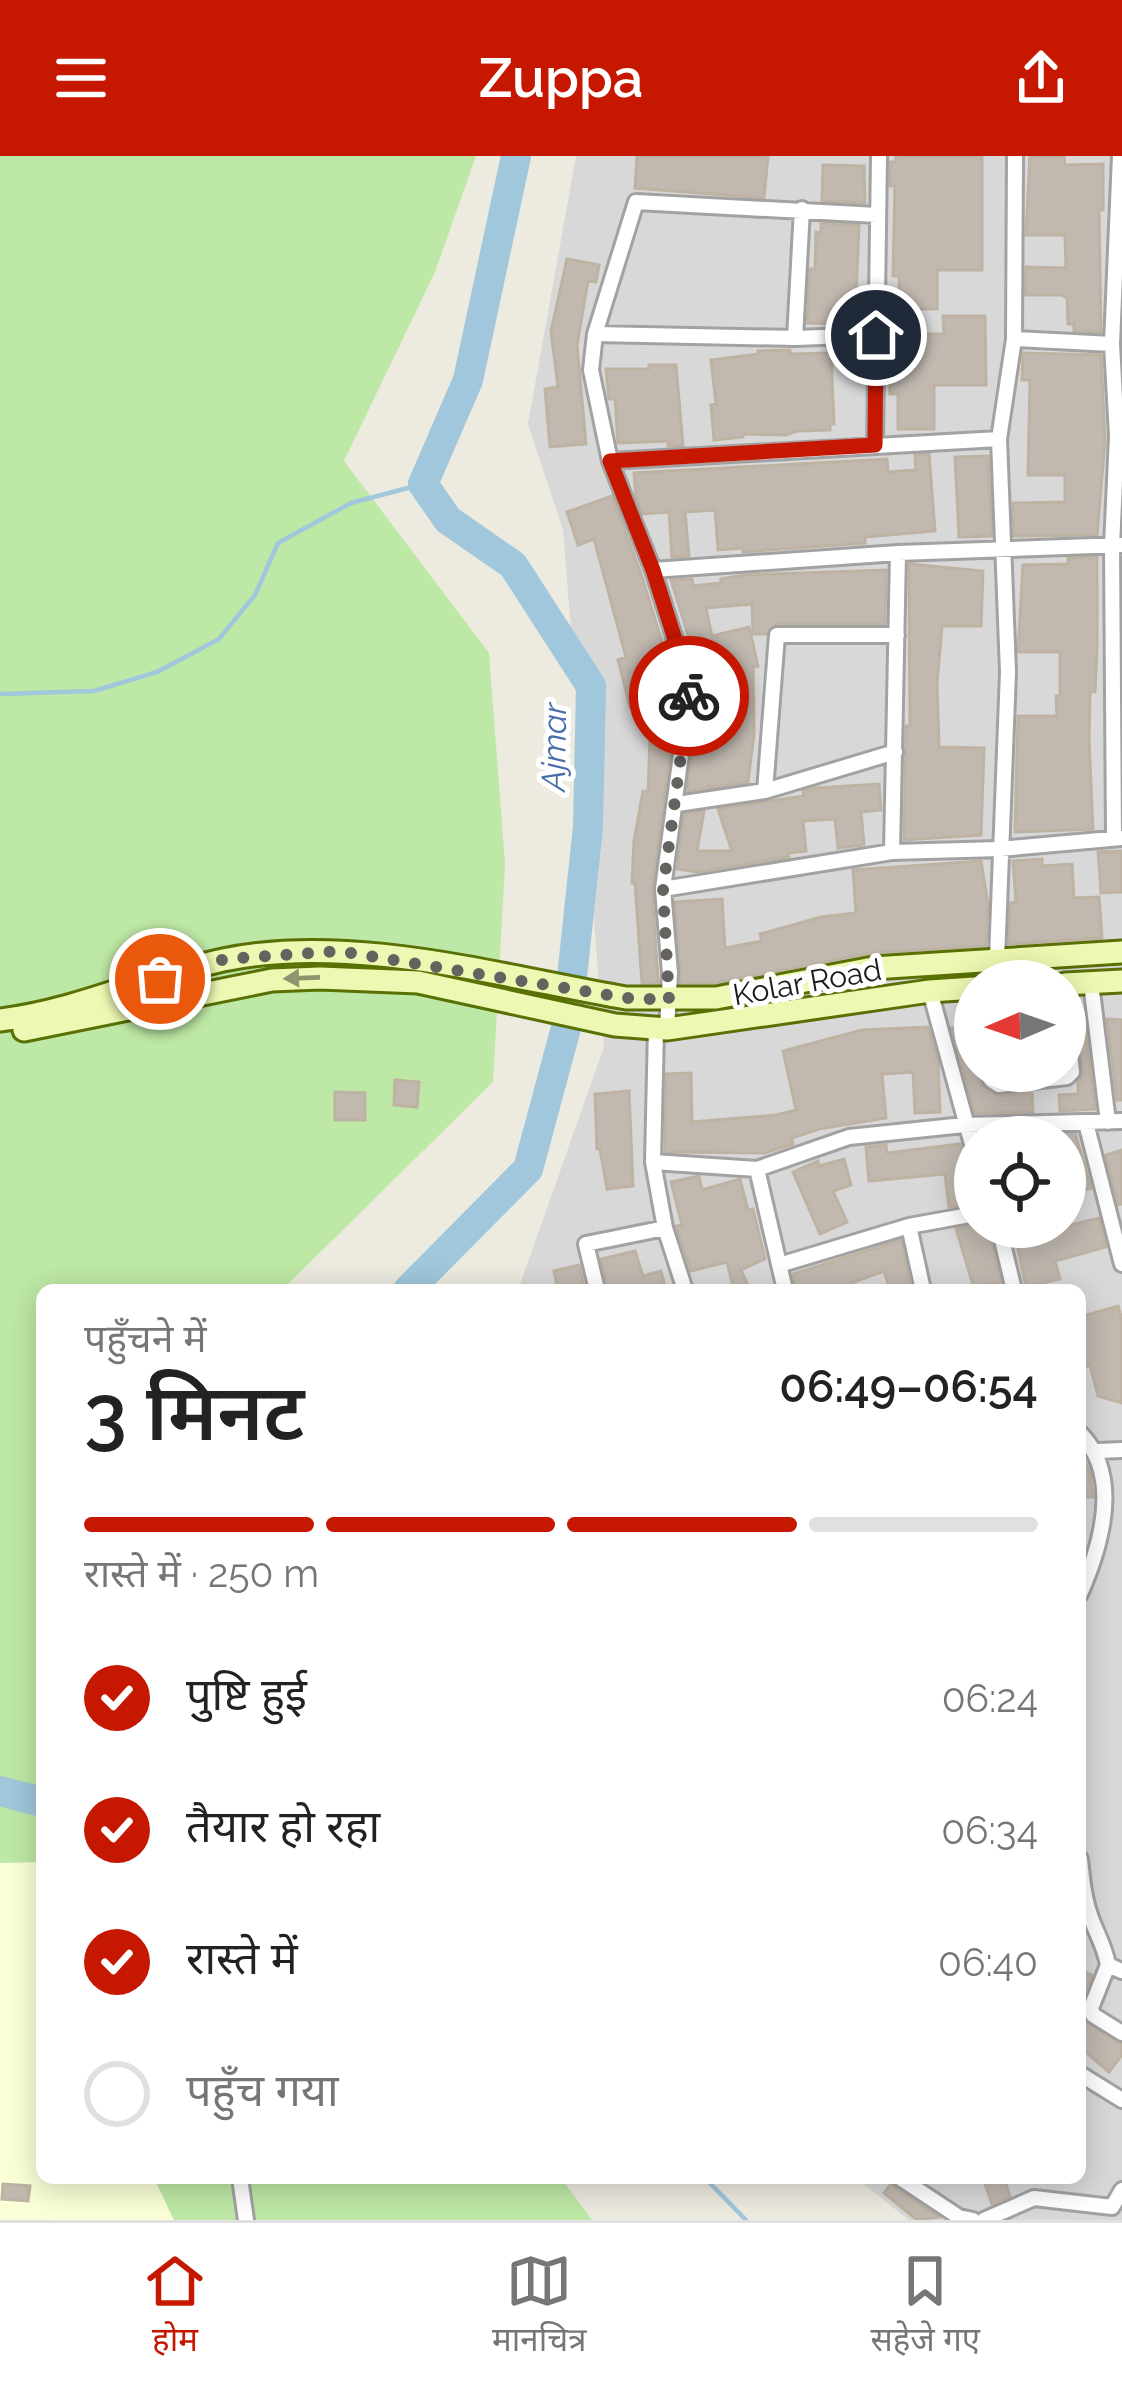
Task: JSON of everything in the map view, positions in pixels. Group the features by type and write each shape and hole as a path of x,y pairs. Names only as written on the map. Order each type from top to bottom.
{"main road":[{"name":"Kolar Road","path":"0,1020 39,1014 225,959 339,951 615,1025 662,1028 954,989"},
{"name":"Kolar Road","path":"0,1034 272,980 418,972 669,1000 716,998 873,968 1122,952"},
{"path":"1086,982 1122,981"}],"street":[{"path":"875,445 879,156"},
{"path":"997,959 1008,672 999,440 1014,339 1016,156"},
{"path":"663,889 892,852 1000,849 1118,838 1119,436 1112,344 1120,156"},
{"path":"684,1284 665,1228 652,1162 662,1028 669,1000 663,889 690,687 653,570 610,461 591,370 595,334 636,202 877,215"},
{"path":"795,338 802,209"},
{"path":"595,334 876,335"},
{"path":"1014,339 1112,344"},
{"path":"610,461 999,440"},
{"path":"653,570 898,553 1117,546"},
{"path":"892,852 898,553"},
{"path":"765,791 778,635 897,635"},
{"path":"676,804 765,791 895,752"},
{"path":"1091,982 1115,1122 1086,1123 1122,1264"},
{"path":"930,991 962,1116"},
{"path":"652,1162 758,1169 849,1137 954,1126"},
{"path":"758,1169 784,1284"},
{"path":"779,1265 909,1226 954,1218"},
{"path":"909,1226 922,1284"},
{"path":"596,1284 586,1244 665,1228"},
{"path":"1004,1248 1013,1284"},
{"path":"1086,1438 1098,1451 1103,1525 1101,1545 1086,1569"},
{"path":"1098,1451 1122,1450"},
{"path":"1086,1900 1115,1968 1091,2008 1093,2015 1122,2033"},
{"path":"1086,2078 1122,2100"},
{"path":"242,2184 246,2220"},
{"path":"909,2184 958,2217 973,2220"},
{"path":"984,2220 1034,2198 1109,2214 1122,2190"}],"shaded area":[{"path":"576,156 1122,156 1122,2220 909,2220 864,2184 1086,2184 1086,1284 520,1284 604,1047 563,530 528,424"},
{"path":"36,1862 36,2184 157,2184 174,2220 0,2220 0,1863"}],"green space":[{"path":"0,156 476,156 435,272 344,461 489,653 505,864 493,1082 288,1284 36,1284 36,1862 0,1863"},
{"path":"157,2184 565,2184 592,2220 174,2220"}],"building":[{"path":"637,156 768,156 764,198 635,188"},
{"path":"896,156 982,156 982,270 937,270 937,309 900,309 899,276 893,276 895,186 890,186 890,162 896,162"},
{"path":"1030,156 1064,156 1065,165 1103,164 1101,332 1074,331 1074,324 1068,324 1067,298 1062,295 1025,295 1026,267 1066,268 1065,235 1026,235"},
{"path":"823,165 864,166 865,203 822,201"},
{"path":"821,223 859,225 855,324 807,323 810,269 815,269 816,232 821,233"},
{"path":"567,259 599,265 596,282 588,281 577,345 586,444 550,447 545,389 558,387 551,331"},
{"path":"943,316 985,316 986,385 934,385 934,429 898,429 898,394 890,394 888,334 944,334"},
{"path":"790,350 790,354 831,353 834,424 830,430 714,440 711,360"},
{"path":"1023,353 1101,355 1105,441 1097,535 1014,536 1013,503 1065,502 1065,475 1028,475 1030,380 1022,380"},
{"path":"649,365 676,365 683,446 668,446 668,441 618,443 615,399 609,399 606,369 649,369"},
{"path":"929,454 935,531 865,537 865,543 718,550 715,510 685,512 689,556 672,557 669,512 643,514 636,496 634,473 887,459 888,472 916,470 915,455"},
{"path":"988,456 992,536 959,537 955,457"},
{"path":"612,496 678,694 630,707 618,660 626,657 594,539 578,545 567,512"},
{"path":"1097,557 1097,649 1089,740 1093,829 1015,832 1018,716 1057,716 1056,696 1060,696 1060,652 1018,652 1023,565 1068,564 1068,558"},
{"path":"909,564 983,571 981,626 942,626 937,683 939,747 984,748 981,835 904,840 906,726 910,726"},
{"path":"886,570 885,624 777,624 766,634 753,634 752,604 706,608 712,636 749,627 758,666 753,667 754,734 748,782 710,788 709,784 687,791 697,720 725,722 730,673 702,680 671,580 692,579 693,586 744,575"},
{"path":"650,738 672,739 652,888 658,983 642,983 632,883 634,841 643,791 648,792"},
{"path":"879,784 881,810 861,812 864,845 838,848 835,819 803,821 806,851 697,872 677,869 684,814 704,811 697,851 732,851 718,809 804,796 803,791 815,788"},
{"path":"1122,851 1122,892 1101,893 1098,852"},
{"path":"1042,859 1042,866 1072,864 1074,898 1099,897 1102,938 1009,944 1010,903 1016,902 1013,861"},
{"path":"981,861 988,904 986,946 870,953 715,983 681,983 675,902 722,899 725,948 762,941 760,934 821,917 856,913 853,870"},
{"path":"1107,1019 1122,1020 1122,1100 1117,1100"},
{"path":"928,1027 938,1061 940,1112 915,1113 913,1072 882,1074 886,1118 819,1129 765,1153 665,1152 666,1074 691,1073 692,1122 776,1115 796,1110 783,1051 862,1030"},
{"path":"1086,1035 1095,1109 1060,1111 1059,1095 1086,1092"},
{"path":"395,1080 419,1082 417,1107 394,1105"},
{"path":"629,1091 633,1186 607,1189 597,1149 595,1094"},
{"path":"335,1092 365,1093 365,1120 335,1120"},
{"path":"969,1092 1032,1093 1033,1112 975,1113"},
{"path":"886,1145 887,1153 954,1145 954,1206 949,1207 945,1174 869,1181 866,1147"},
{"path":"1122,1150 1122,1204 1118,1205 1106,1155"},
{"path":"844,1159 851,1185 833,1191 847,1222 820,1234 793,1172 818,1161 819,1166"},
{"path":"699,1176 702,1190 740,1179 765,1259 741,1270 747,1284 732,1284 727,1262 691,1271 676,1226 682,1225 671,1182"},
{"path":"1099,1218 1106,1247 1055,1261 1060,1279 1025,1284 1018,1248 1086,1248 1086,1221"},
{"path":"901,1240 910,1284 888,1284 884,1271 848,1284 795,1284 793,1274"},
{"path":"962,1248 993,1248 1001,1282 973,1284"},
{"path":"635,1251 643,1276 661,1271 664,1284 607,1284 601,1259"},
{"path":"579,1265 584,1284 557,1284 554,1271"},
{"path":"1118,1306 1122,1403 1098,1396 1090,1365 1086,1366 1086,1315"},
{"path":"1086,1464 1090,1472 1093,1497 1086,1497"},
{"path":"1086,2022 1122,2044 1122,2055 1109,2072 1086,2052"},
{"path":"3,2184 30,2186 28,2201 2,2199"},
{"path":"891,2184 939,2217 917,2220 884,2193"},
{"path":"985,2184 1006,2184 1010,2196 992,2204"}],"waterway":[{"name":"Ajmar","path":"414,1284 528,1169 567,1024 588,827 591,686 513,565 448,520 423,484 468,380 516,156"},
{"path":"0,694 94,691 157,672 219,639 255,595 278,543 351,503 423,484"},
{"path":"0,1791 36,1800"},
{"path":"711,2184 746,2220"}],"way so far":[{"path":"160,979 225,959 339,951 626,998 669,1000 663,889 689,696"}],"route":[{"path":"689,696 653,570 610,461 875,445 876,335"}]}
